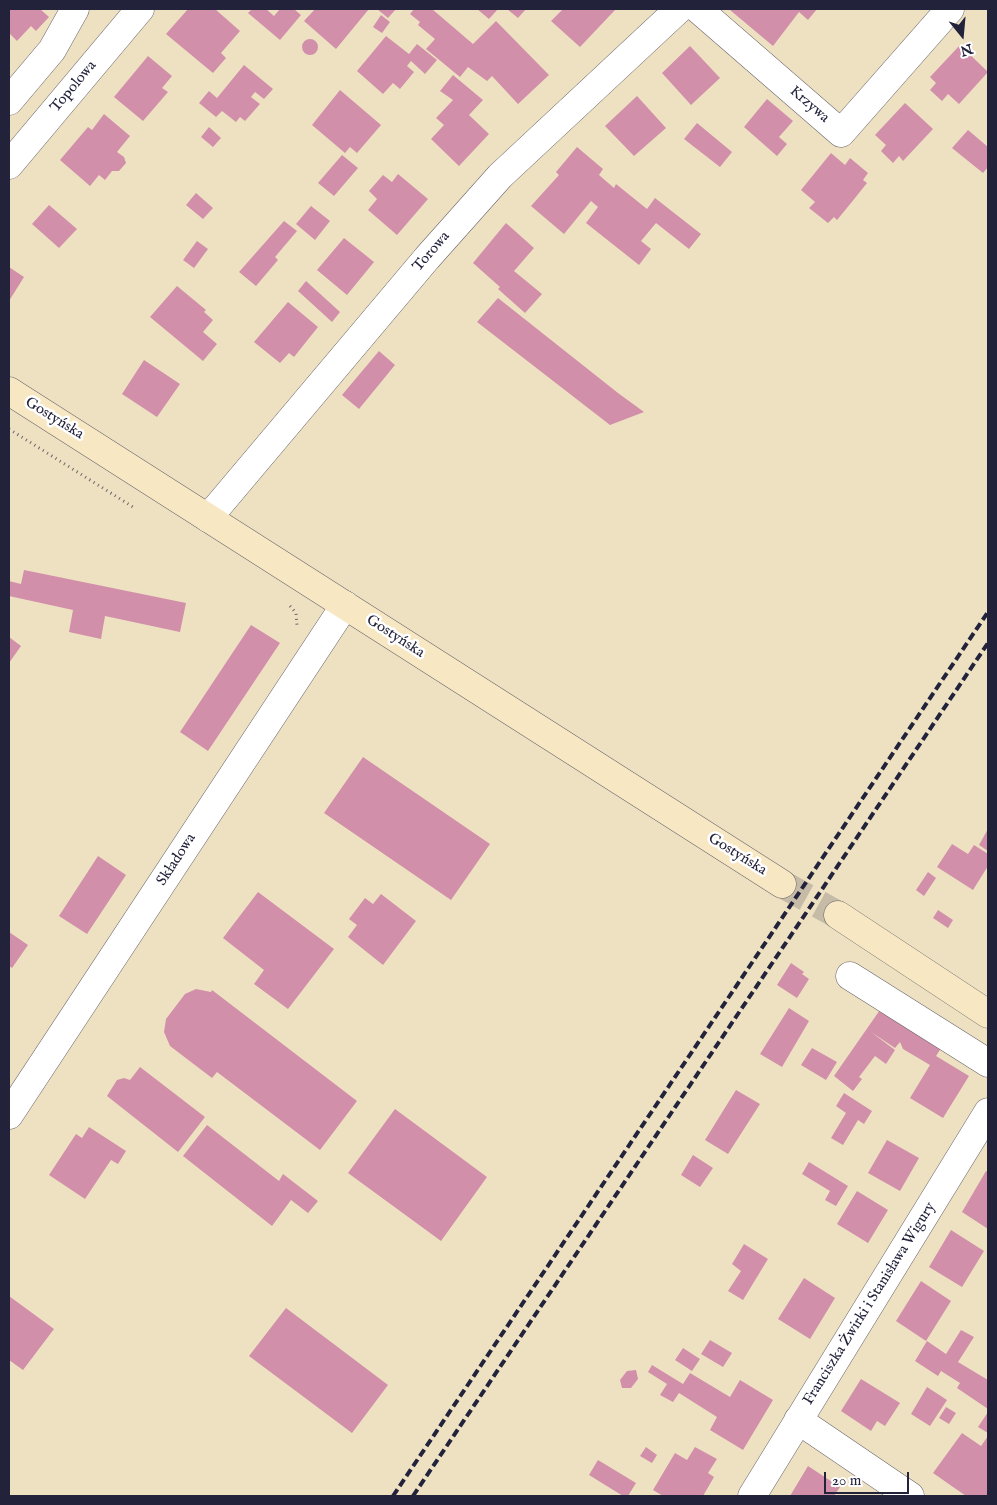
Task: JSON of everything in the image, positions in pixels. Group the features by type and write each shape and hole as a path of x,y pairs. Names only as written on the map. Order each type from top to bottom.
{"main road":[{"name":"Gostyńska","path":"9,391 782,884"},
{"path":"838,916 988,1014"}],"street":[{"path":"9,101 52,50 75,9"},
{"name":"Topolowa","path":"9,166 140,9"},
{"name":"Krzywa","path":"698,9 841,133 950,9"},
{"name":"Torowa","path":"208,518 427,258 500,176 671,11"},
{"name":"Składowa","path":"9,1115 345,605"},
{"path":"850,976 988,1063"},
{"name":"Franciszka Żwirki i Stanisława Wigury","path":"752,1496 988,1112"},
{"path":"798,1420 910,1496"}],"path":[{"path":"9,429 134,507"},
{"path":"285,599 296,613 297,632"}],"building":[{"path":"9,9 40,9 49,17 36,31 31,26 17,41 9,33"},
{"path":"188,9 215,9 240,31 221,53 226,58 213,73 166,34"},
{"path":"252,9 266,9 274,16 280,9 294,9 301,15 280,40 248,13"},
{"path":"315,9 369,9 336,49 304,21"},
{"path":"377,9 396,9 388,18"},
{"path":"414,9 432,9 473,44 496,21 549,75 518,104 492,76 487,81 468,67 460,77 426,49 435,39 418,25 420,22 410,14"},
{"path":"477,9 498,9 489,19"},
{"path":"507,9 526,9 518,18"},
{"path":"563,9 616,9 580,47 551,21"},
{"path":"731,9 817,9 808,20 799,12 773,46"},
{"path":"381,15 390,22 382,33 373,27"},
{"path":"386,36 409,54 417,44 437,60 425,74 411,61 407,66 414,72 400,89 393,83 383,94 357,71"},
{"path":"307,39 313,39 318,44 316,53 307,55 302,50 302,44"},
{"path":"960,45 988,72 959,104 948,94 942,101 930,90 936,83 930,77"},
{"path":"690,46 720,78 691,105 662,73"},
{"path":"148,56 172,76 162,88 168,92 143,121 114,97"},
{"path":"244,65 273,89 264,99 255,92 251,97 260,104 245,121 240,117 236,122 222,111 216,117 199,103 209,91 217,98"},
{"path":"453,75 483,100 469,115 489,134 459,166 431,139 444,125 436,118 453,100 440,91"},
{"path":"340,90 381,125 357,153 350,147 345,153 312,125"},
{"path":"637,96 666,128 634,156 605,126"},
{"path":"767,99 793,121 779,137 787,144 777,156 744,127"},
{"path":"905,103 933,129 903,161 899,156 893,163 881,151 886,145 875,135"},
{"path":"104,114 130,136 117,152 124,157 126,163 119,171 112,171 105,180 99,175 90,186 60,160 88,127 92,130"},
{"path":"697,123 732,152 720,167 684,139"},
{"path":"209,127 221,138 213,147 201,137"},
{"path":"968,130 988,147 988,167 983,173 952,148"},
{"path":"577,147 603,169 599,175 614,188 616,184 647,209 655,198 701,234 689,249 656,223 641,241 651,249 639,265 586,223 598,207 591,201 564,234 531,206 559,175 556,172"},
{"path":"831,153 845,165 850,158 868,173 863,180 867,183 837,220 834,217 828,223 809,208 815,202 801,190"},
{"path":"342,155 358,168 334,196 318,183"},
{"path":"398,174 428,199 397,235 368,210 377,199 369,191 383,175 392,182"},
{"path":"196,193 213,208 203,219 186,205"},
{"path":"49,205 77,229 59,248 32,224"},
{"path":"311,206 330,221 315,240 296,224"},
{"path":"284,221 297,231 275,257 278,260 256,286 239,272"},
{"path":"506,223 534,248 514,271 542,294 525,313 473,263"},
{"path":"344,238 374,262 347,295 317,270"},
{"path":"197,241 208,249 194,268 183,260"},
{"path":"9,267 24,277 9,301"},
{"path":"306,281 340,312 332,322 298,291"},
{"path":"177,286 206,310 204,312 213,320 203,332 217,344 203,361 150,317"},
{"path":"498,298 644,412 610,425 477,322"},
{"path":"288,302 318,327 294,357 289,353 280,363 254,342"},
{"path":"379,351 395,365 359,409 342,395"},
{"path":"144,360 180,384 157,417 122,394"},
{"path":"24,570 186,603 180,632 105,616 101,639 69,632 73,610 9,596 9,581 21,584"},
{"path":"251,625 280,643 208,751 180,732"},
{"path":"9,637 21,646 9,663"},
{"path":"363,757 490,844 451,900 324,813"},
{"path":"988,829 988,851 979,845"},
{"path":"952,844 968,854 974,845 988,854 988,866 973,890 937,867"},
{"path":"98,856 126,875 87,934 59,916"},
{"path":"928,872 936,878 924,896 916,890"},
{"path":"258,892 334,949 288,1009 254,984 264,970 223,938"},
{"path":"381,894 416,921 383,965 348,937 357,925 349,919 365,898 373,904"},
{"path":"938,910 953,920 948,928 933,918"},
{"path":"9,932 28,945 12,968 9,966"},
{"path":"791,963 804,972 802,974 809,979 797,998 777,985"},
{"path":"196,989 211,992 212,990 357,1101 320,1150 217,1072 212,1078 170,1046 164,1032 166,1019 185,994"},
{"path":"882,1007 943,1045 936,1056 969,1076 943,1118 910,1098 930,1065 903,1049 900,1042 895,1048 871,1032 895,1050 886,1064 875,1056 859,1077 862,1079 853,1091 834,1076"},
{"path":"789,1008 809,1021 782,1067 760,1054"},
{"path":"812,1048 837,1062 826,1080 801,1065"},
{"path":"140,1067 205,1117 178,1152 107,1096 117,1080 124,1078 130,1080"},
{"path":"736,1090 760,1104 728,1154 705,1140"},
{"path":"844,1093 872,1111 864,1124 858,1120 843,1145 831,1138 846,1113 836,1106"},
{"path":"395,1109 487,1177 441,1241 348,1173"},
{"path":"207,1125 279,1181 283,1174 318,1201 308,1213 291,1200 272,1226 183,1156"},
{"path":"89,1127 126,1151 118,1164 111,1160 85,1199 49,1175 76,1134 82,1138"},
{"path":"887,1140 919,1158 900,1191 868,1173"},
{"path":"693,1155 713,1168 700,1187 681,1175"},
{"path":"809,1162 848,1186 836,1206 825,1200 830,1191 802,1174"},
{"path":"986,1171 988,1172 988,1229 962,1212"},
{"path":"857,1191 888,1210 868,1243 837,1224"},
{"path":"951,1230 984,1251 962,1287 929,1267"},
{"path":"744,1244 768,1259 743,1300 728,1291 741,1271 732,1264"},
{"path":"804,1278 835,1298 810,1339 778,1319"},
{"path":"921,1281 951,1301 926,1341 896,1321"},
{"path":"9,1296 54,1329 23,1370 9,1360"},
{"path":"286,1308 388,1385 352,1433 249,1356"},
{"path":"961,1330 974,1337 958,1362 988,1380 988,1409 957,1388 960,1383 941,1371 938,1376 915,1361 927,1341 946,1354"},
{"path":"710,1340 732,1353 723,1367 701,1354"},
{"path":"683,1348 700,1359 692,1371 675,1360"},
{"path":"652,1365 683,1384 690,1373 730,1397 740,1380 773,1400 743,1450 710,1430 717,1417 679,1393 673,1402 660,1395 667,1384 648,1372"},
{"path":"636,1370 638,1379 631,1388 622,1388 620,1380 627,1371"},
{"path":"861,1379 900,1403 885,1426 877,1421 871,1431 841,1411"},
{"path":"927,1387 947,1400 930,1426 911,1414"},
{"path":"946,1407 956,1413 949,1424 939,1418"},
{"path":"988,1412 988,1433 978,1427"},
{"path":"962,1433 981,1446 988,1436 988,1496 966,1496 933,1473"},
{"path":"646,1447 657,1455 652,1463 640,1456"},
{"path":"695,1447 717,1459 708,1473 714,1477 703,1496 663,1496 653,1490 675,1453 687,1460"},
{"path":"598,1460 636,1483 628,1496 623,1496 589,1475"},
{"path":"808,1466 840,1487 834,1496 790,1496"}],"tunnel":[{"path":"782,884 838,915"}],"railway":[{"path":"393,1496 988,612"},
{"path":"413,1496 988,643"}]}
